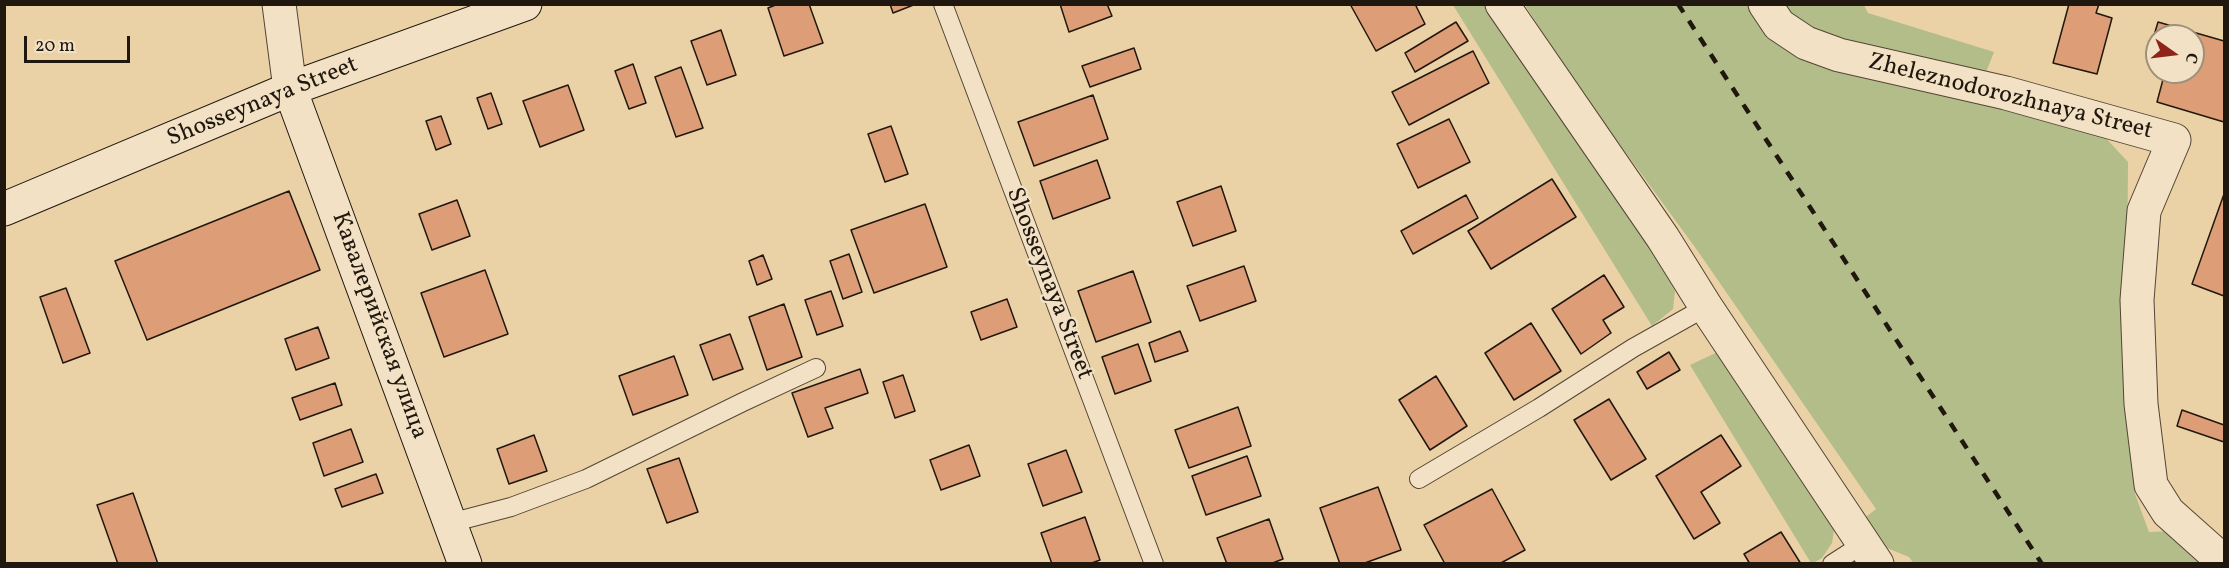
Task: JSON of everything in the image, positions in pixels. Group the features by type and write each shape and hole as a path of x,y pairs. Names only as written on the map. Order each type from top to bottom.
{"street":[{"name":"Кавалерийская улица","path":"279,4 290,89 465,564"},
{"name":"Shosseynaya Street","path":"4,209 290,89 525,4"},
{"path":"1502,4 1663,238 1706,307 1870,554"},
{"name":"Zheleznodorozhnaya Street","path":"1765,4 1779,25 1806,43 1839,55 2006,93 2174,140 2144,211 2137,300 2140,404 2151,485 2168,512 2224,562"}],"lane":[{"name":"Shosseynaya Street","path":"943,4 1154,564"},
{"path":"1419,478 1539,408 1633,348 1706,307"},
{"path":"450,523 511,507 586,479 816,369"},
{"path":"1832,564 1870,554"}],"green space":[{"path":"1453,5 1488,5 1661,264 1675,291 1673,309 1652,326"},
{"path":"1525,5 1757,5 1760,12 2102,134 2128,162 2126,406 2135,494 2149,532 2171,531 2211,563 1914,564 1909,557 1887,548 1866,517 1876,509 1697,250 1572,79"},
{"path":"1775,5 1864,5 1868,13 1994,52 1983,80 1799,27"},
{"path":"1724,349 1836,518 1832,543 1822,558 1813,563 1690,365"}],"building":[{"path":"778,4 809,4 823,43 784,56 768,8"},
{"path":"890,4 916,4 893,13"},
{"path":"1060,4 1107,4 1112,16 1069,32"},
{"path":"1350,4 1415,4 1425,24 1376,51"},
{"path":"2069,4 2099,4 2096,13 2112,18 2097,74 2053,63"},
{"path":"1456,22 1468,41 1415,72 1405,53"},
{"path":"721,30 736,75 707,85 691,41"},
{"path":"2205,36 2224,41 2224,122 2157,102 2162,84 2205,84"},
{"path":"1134,48 1141,69 1090,87 1082,66"},
{"path":"1473,51 1489,83 1409,125 1392,92"},
{"path":"633,64 646,103 629,109 615,71"},
{"path":"681,67 703,128 676,137 655,77"},
{"path":"568,85 584,130 540,147 523,101"},
{"path":"491,93 502,124 488,129 477,98"},
{"path":"1093,95 1108,139 1034,166 1018,122"},
{"path":"441,116 451,144 436,150 426,121"},
{"path":"1449,119 1470,162 1418,188 1397,144"},
{"path":"891,126 908,174 885,182 868,134"},
{"path":"1097,160 1110,198 1053,219 1040,181"},
{"path":"1552,179 1576,217 1491,269 1468,231"},
{"path":"1221,186 1236,231 1193,246 1177,202"},
{"path":"289,191 320,270 147,340 115,261"},
{"path":"2224,194 2224,296 2192,284"},
{"path":"1466,195 1478,218 1413,254 1401,231"},
{"path":"457,200 470,236 432,250 419,214"},
{"path":"925,204 947,267 874,293 851,230"},
{"path":"849,254 862,292 843,299 830,261"},
{"path":"763,255 772,279 757,285 749,261"},
{"path":"1244,266 1256,301 1200,321 1187,286"},
{"path":"485,270 508,334 444,357 421,293"},
{"path":"1133,271 1151,322 1096,342 1078,291"},
{"path":"1604,275 1624,307 1603,320 1611,333 1581,354 1552,309"},
{"path":"66,288 90,353 63,363 40,297"},
{"path":"831,291 843,326 817,335 805,300"},
{"path":"1007,299 1017,327 981,340 971,312"},
{"path":"784,304 802,357 767,370 749,317"},
{"path":"1531,323 1561,371 1514,400 1485,353"},
{"path":"318,327 329,358 296,370 285,339"},
{"path":"1180,331 1188,351 1155,362 1149,343"},
{"path":"730,334 743,369 713,380 700,345"},
{"path":"1138,344 1151,381 1115,394 1102,357"},
{"path":"1669,352 1680,370 1647,389 1637,372"},
{"path":"674,356 688,395 633,415 619,376"},
{"path":"860,369 868,393 825,408 833,428 808,437 792,393"},
{"path":"903,375 915,411 895,418 883,382"},
{"path":"1436,376 1467,426 1430,450 1399,400"},
{"path":"335,383 342,405 300,420 292,398"},
{"path":"1609,399 1646,459 1611,480 1574,420"},
{"path":"1238,407 1251,446 1189,468 1175,430"},
{"path":"2182,410 2224,425 2224,442 2177,426"},
{"path":"351,429 363,462 324,476 313,443"},
{"path":"534,435 547,471 509,484 497,449"},
{"path":"1721,435 1741,466 1701,492 1720,523 1694,539 1656,476"},
{"path":"969,445 980,476 941,490 930,460"},
{"path":"1066,450 1082,492 1043,506 1028,464"},
{"path":"1247,456 1261,496 1206,515 1192,476"},
{"path":"679,458 698,512 667,523 647,469"},
{"path":"376,474 383,493 342,507 335,489"},
{"path":"1378,487 1401,550 1362,564 1340,564 1320,508"},
{"path":"1492,489 1525,550 1499,564 1445,564 1424,525"},
{"path":"133,493 158,564 118,564 97,505"},
{"path":"1085,517 1100,560 1089,564 1052,564 1041,533"},
{"path":"1269,519 1283,559 1270,564 1227,564 1217,538"},
{"path":"1781,532 1801,564 1750,564 1744,554"}],"railway":[{"path":"1678,4 2042,564"}]}
